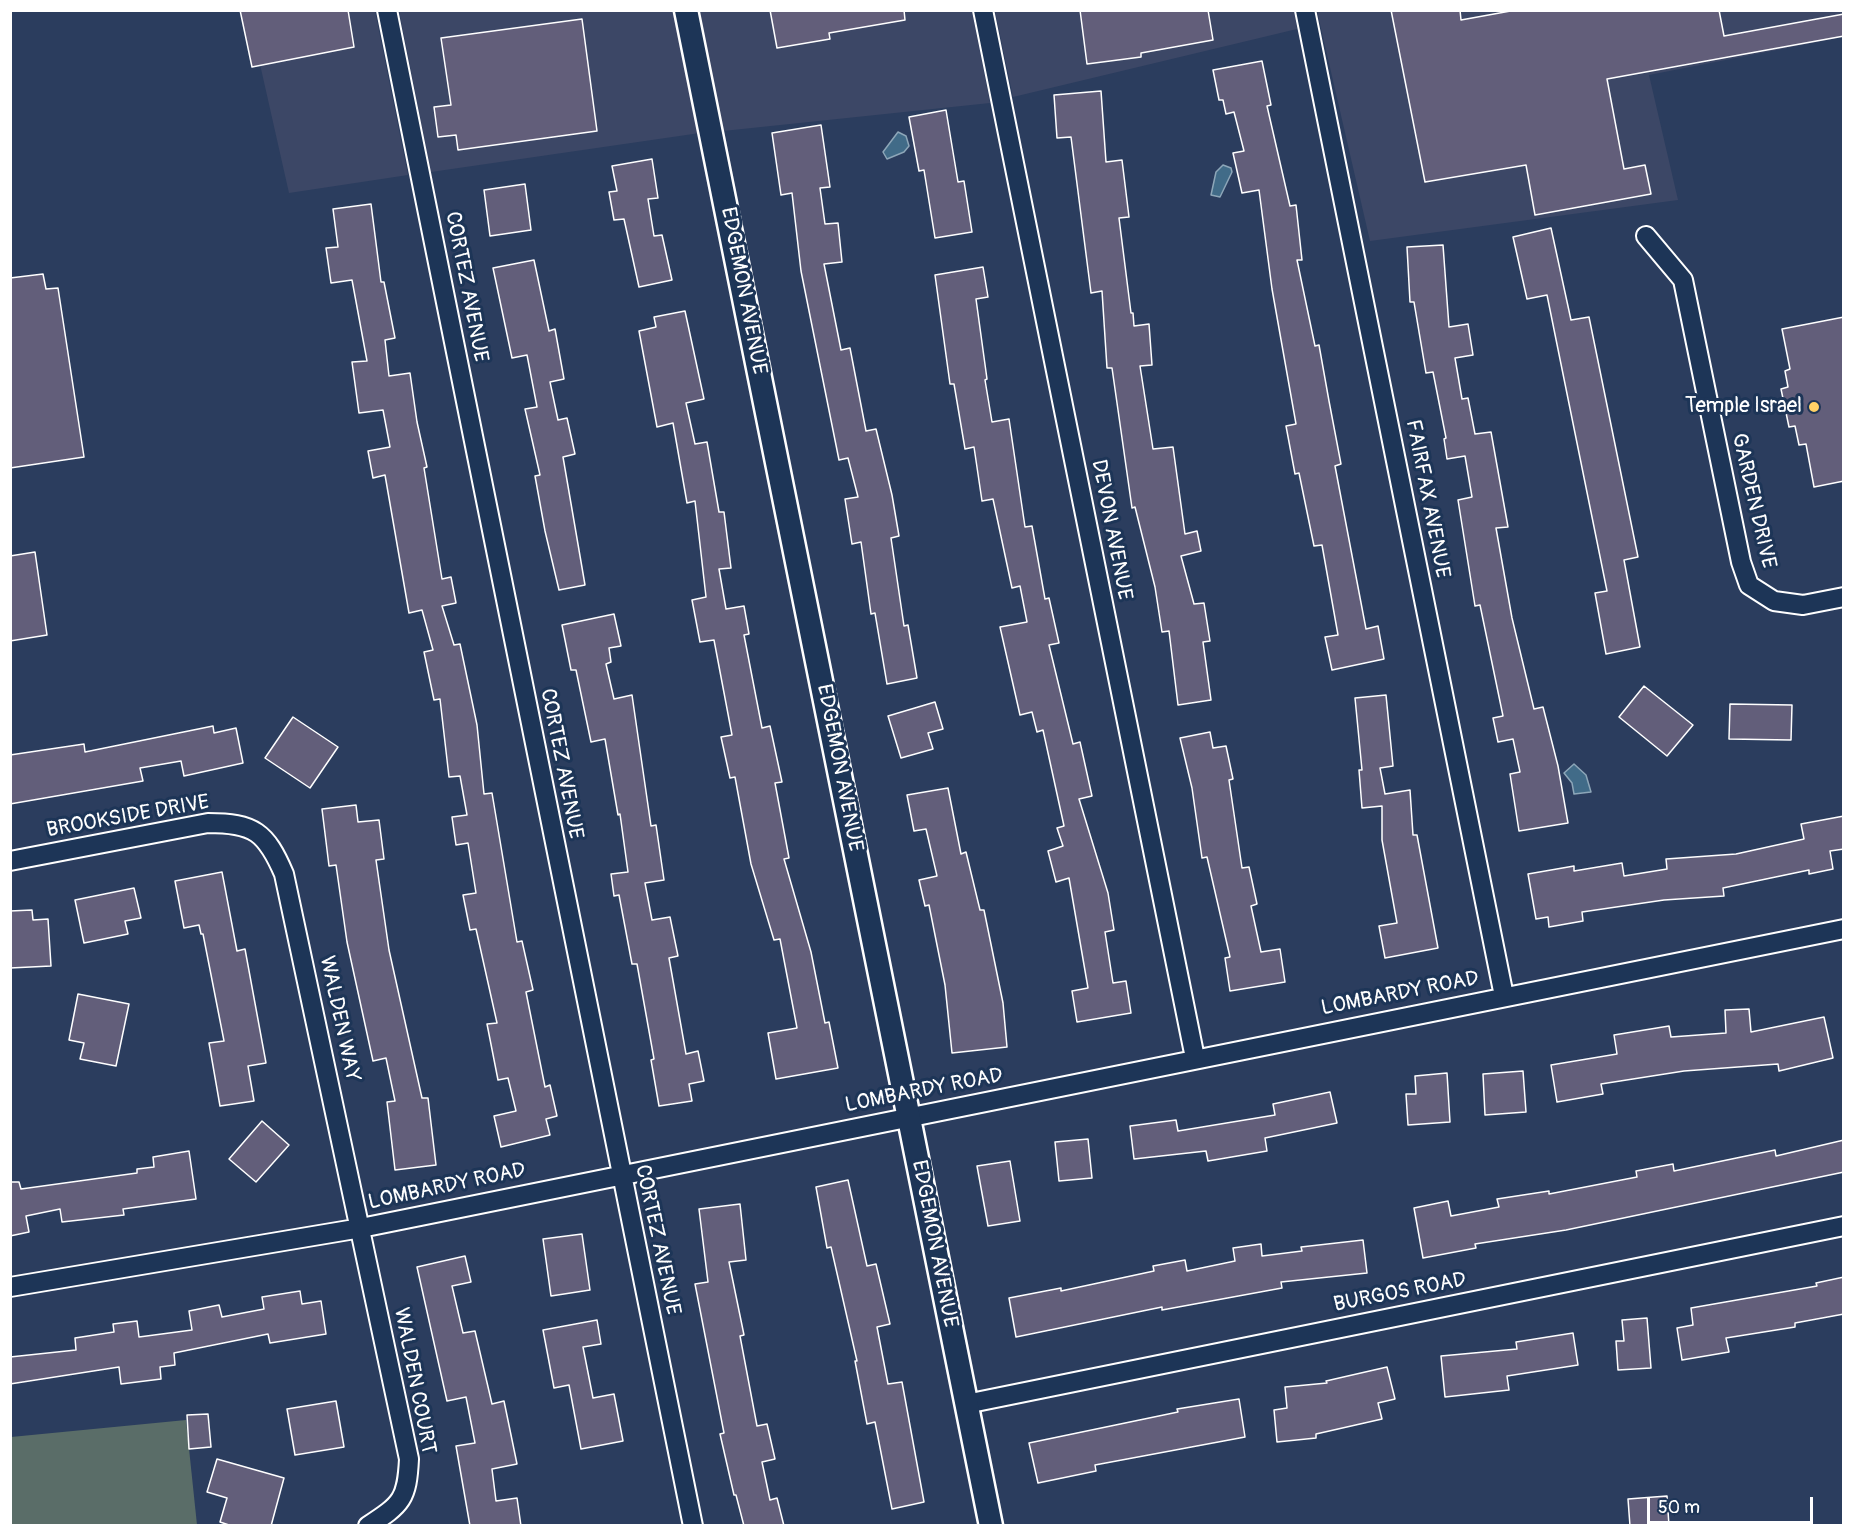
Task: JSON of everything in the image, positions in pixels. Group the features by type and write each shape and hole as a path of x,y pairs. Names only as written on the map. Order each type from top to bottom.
{"street":[{"name":"CORTEZ AVENUE","path":"387,10 693,1526"},
{"name":"EDGEMON AVENUE","path":"686,10 991,1526"},
{"name":"DEVON AVENUE","path":"983,10 1195,1058"},
{"name":"FAIRFAX AVENUE","path":"1305,10 1504,996"},
{"name":"GARDEN DRIVE","path":"1646,236 1683,280 1741,562 1749,585 1774,601 1794,604 1803,605 1844,597"},
{"name":"BROOKSIDE DRIVE","path":"10,861 208,823 234,823 253,830"},
{"name":"WALDEN WAY","path":"253,830 272,847 284,874 361,1228"},
{"name":"LOMBARDY ROAD","path":"10,1287 361,1228 621,1173 1844,929"},
{"name":"BURGOS ROAD","path":"966,1404 1844,1226"},
{"name":"WALDEN COURT","path":"361,1228 409,1459 408,1487 394,1509 368,1526"}],"shaded area":[{"path":"248,11 375,11 408,175 289,193"},
{"path":"399,11 675,11 700,133 431,172"},
{"path":"698,11 972,11 990,103 723,131"},
{"path":"995,11 1294,11 1297,29 1013,97"},
{"path":"1317,11 1843,11 1843,37 1649,75 1678,200 1370,241"},
{"path":"898,132 906,136 909,146 904,152 887,159 883,152"},
{"path":"1223,165 1231,168 1232,172 1220,197 1211,195 1216,172"},
{"path":"1574,764 1586,775 1591,792 1574,794 1572,783 1564,773"}],"green space":[{"path":"186,1420 197,1525 11,1525 11,1437"}],"building":[{"path":"240,10 348,10 354,47 252,67"},
{"path":"770,10 904,10 905,20 829,33 830,39 777,48"},
{"path":"1080,10 1208,10 1213,40 1141,53 1141,57 1087,64"},
{"path":"1391,10 1460,10 1461,20 1516,10 1719,10 1724,36 1844,14 1844,36 1607,79 1624,169 1645,165 1651,194 1535,215 1526,165 1425,182"},
{"path":"582,19 597,131 458,150 456,135 438,137 434,107 451,105 441,38"},
{"path":"1262,61 1271,105 1267,106 1290,206 1296,205 1302,260 1297,260 1315,346 1319,345 1341,464 1335,466 1366,629 1378,626 1384,659 1332,670 1325,637 1338,635 1322,545 1314,546 1299,473 1295,474 1286,426 1296,424 1272,289 1259,190 1242,193 1233,153 1244,151 1234,112 1226,114 1223,100 1219,100 1213,70"},
{"path":"1101,91 1106,162 1122,160 1129,217 1119,218 1131,313 1133,313 1134,326 1149,324 1152,365 1140,366 1153,449 1173,447 1185,534 1197,531 1201,551 1181,556 1194,604 1204,603 1210,641 1203,642 1211,700 1178,705 1169,631 1162,632 1155,587 1135,507 1132,508 1112,368 1107,368 1102,291 1091,293 1071,137 1057,138 1054,95"},
{"path":"946,110 958,182 964,181 972,232 935,238 924,170 919,171 909,117"},
{"path":"821,125 830,187 820,188 825,224 838,223 842,262 824,264 841,350 850,348 866,431 876,429 892,495 899,536 891,538 904,626 908,625 917,678 887,684 875,613 871,614 861,542 852,544 845,499 858,497 848,458 839,460 801,271 792,193 781,195 772,133"},
{"path":"652,159 658,198 648,199 654,236 662,235 672,280 639,287 624,219 614,220 609,192 617,191 612,166"},
{"path":"525,184 531,230 490,236 484,190"},
{"path":"371,204 381,282 384,282 395,338 385,340 389,376 410,373 417,422 427,467 424,468 442,579 451,577 456,603 442,606 454,645 460,644 477,725 484,794 492,793 517,942 522,941 533,990 526,992 545,1087 550,1085 557,1116 546,1119 550,1135 501,1147 494,1116 516,1111 508,1078 498,1080 487,1024 497,1023 476,929 470,930 463,895 476,893 468,843 456,845 452,817 467,815 460,776 449,777 440,699 434,700 424,652 433,650 422,610 409,613 385,475 373,478 368,451 390,447 383,410 359,413 352,362 367,361 352,280 331,283 326,248 338,247 333,209"},
{"path":"1551,228 1571,320 1589,317 1638,557 1624,560 1640,647 1606,654 1595,593 1607,591 1547,295 1527,299 1513,237"},
{"path":"1443,245 1449,327 1468,324 1473,355 1455,358 1462,399 1468,398 1475,434 1491,432 1508,527 1496,528 1512,618 1534,709 1543,707 1558,766 1568,823 1519,831 1510,774 1520,772 1513,739 1498,742 1493,718 1503,716 1480,605 1475,606 1458,500 1472,497 1465,456 1447,459 1444,439 1446,438 1433,372 1426,373 1414,302 1410,302 1407,247"},
{"path":"534,260 549,331 555,329 564,379 550,382 558,420 567,418 575,454 563,457 585,585 559,590 545,531 535,476 540,475 525,409 537,407 527,355 512,358 493,268"},
{"path":"983,267 988,297 976,299 992,422 1009,419 1025,527 1032,526 1045,599 1049,598 1059,643 1049,645 1073,744 1080,742 1092,796 1079,799 1108,893 1114,930 1105,932 1113,983 1126,981 1131,1013 1077,1022 1072,991 1088,988 1069,878 1056,882 1048,851 1063,846 1057,828 1064,826 1043,730 1037,732 1032,712 1020,715 1000,627 1027,622 1020,586 1012,588 993,499 982,501 974,447 965,449 954,384 950,384 935,275"},
{"path":"43,274 46,289 58,288 84,457 10,468 10,278"},
{"path":"685,311 704,399 686,403 695,444 707,442 719,512 724,512 731,568 719,569 726,609 744,606 749,634 744,635 762,728 770,726 782,782 775,783 789,858 784,859 811,952 825,1023 829,1022 838,1068 776,1079 768,1033 797,1028 780,939 774,940 751,864 735,777 730,778 721,737 732,735 714,640 700,642 692,600 706,597 695,501 687,503 673,423 657,427 639,331 656,327 654,317"},
{"name":"Temple Israel","path":"1844,317 1844,481 1814,487 1806,444 1799,445 1795,426 1789,427 1781,389 1788,387 1785,371 1790,369 1782,329"},
{"path":"35,552 47,635 10,641 10,556"},
{"path":"614,614 621,646 609,648 611,662 606,664 614,699 632,695 651,826 656,825 664,880 645,883 652,920 670,917 678,956 669,958 686,1054 698,1051 704,1081 689,1084 692,1101 659,1106 651,1060 654,1059 637,964 632,964 619,895 614,896 611,874 628,872 620,814 618,815 605,739 591,742 576,670 571,670 562,625"},
{"path":"1644,686 1693,725 1667,756 1619,717"},
{"path":"1386,695 1393,766 1380,768 1385,794 1410,790 1413,835 1417,835 1438,948 1385,958 1379,926 1397,923 1382,840 1382,806 1362,808 1359,770 1362,770 1355,698"},
{"path":"935,702 943,729 928,733 933,749 901,758 888,716"},
{"path":"1730,704 1792,705 1791,740 1729,739"},
{"path":"293,717 338,747 310,788 265,758"},
{"path":"213,726 214,733 236,728 243,763 184,776 181,761 140,768 143,781 10,804 10,755 84,744 85,752"},
{"path":"1210,732 1213,748 1226,746 1233,779 1229,780 1242,868 1249,867 1257,904 1251,906 1261,952 1280,949 1285,982 1230,991 1225,958 1230,957 1207,857 1202,858 1192,788 1180,738"},
{"path":"948,788 961,854 966,852 980,910 984,910 1003,1003 1007,1047 952,1053 945,985 929,905 925,906 919,880 937,876 926,829 914,831 907,795"},
{"path":"356,805 358,822 379,820 384,859 376,860 389,950 422,1098 428,1098 436,1165 395,1170 387,1102 395,1101 386,1058 373,1061 347,942 336,865 329,866 322,809"},
{"path":"1844,816 1844,849 1830,851 1833,869 1809,874 1809,870 1723,888 1724,896 1664,900 1582,912 1583,921 1549,927 1548,917 1536,919 1528,874 1574,866 1574,871 1622,863 1624,876 1667,869 1666,859 1736,854 1804,839 1801,824"},
{"path":"222,872 237,951 245,949 266,1063 248,1066 254,1101 220,1106 209,1043 224,1041 203,934 201,934 199,925 184,928 175,881"},
{"path":"134,888 141,918 125,921 128,934 84,943 75,900"},
{"path":"32,910 33,920 48,919 51,966 10,968 10,911"},
{"path":"78,994 129,1004 116,1066 80,1059 84,1043 69,1040"},
{"path":"1749,1009 1751,1032 1824,1017 1833,1058 1779,1071 1778,1064 1684,1071 1601,1084 1603,1094 1557,1102 1551,1065 1617,1054 1614,1035 1669,1026 1671,1037 1726,1033 1725,1010"},
{"path":"1523,1071 1526,1112 1485,1115 1483,1074"},
{"path":"1447,1073 1450,1122 1408,1125 1406,1094 1416,1094 1415,1076"},
{"path":"1330,1092 1337,1123 1265,1138 1267,1151 1208,1161 1206,1151 1134,1159 1130,1126 1176,1120 1178,1131 1275,1115 1273,1104"},
{"path":"262,1121 289,1145 256,1182 229,1159"},
{"path":"1088,1139 1092,1178 1059,1181 1055,1142"},
{"path":"1844,1140 1844,1172 1566,1230 1475,1244 1476,1248 1423,1258 1414,1208 1448,1201 1451,1216 1499,1207 1497,1199 1549,1191 1549,1194 1637,1177 1636,1171 1673,1164 1674,1171 1775,1150 1776,1156"},
{"path":"189,1151 196,1199 123,1209 124,1215 62,1222 60,1209 26,1216 29,1232 10,1236 10,1182 19,1182 21,1189 137,1173 137,1169 154,1167 153,1157"},
{"path":"1010,1161 1020,1221 988,1226 977,1166"},
{"path":"848,1180 867,1266 876,1264 890,1324 877,1327 888,1384 902,1382 924,1502 892,1509 875,1422 867,1424 855,1361 857,1361 831,1247 827,1248 816,1187"},
{"path":"740,1204 746,1260 729,1262 744,1335 740,1336 757,1426 767,1424 775,1459 762,1462 770,1500 777,1498 784,1526 744,1526 736,1495 734,1495 720,1434 724,1433 695,1284 708,1282 699,1209"},
{"path":"582,1234 590,1290 551,1296 543,1239"},
{"path":"1363,1240 1367,1273 1281,1282 1282,1288 1162,1310 1162,1307 1016,1337 1009,1298 1061,1288 1061,1291 1154,1271 1153,1266 1185,1260 1187,1271 1235,1261 1233,1248 1261,1244 1262,1256 1302,1251 1301,1247"},
{"path":"465,1256 471,1282 452,1286 463,1333 475,1331 492,1404 504,1401 517,1464 492,1469 496,1501 517,1498 521,1526 470,1526 456,1446 475,1443 466,1397 447,1401 417,1267"},
{"path":"1844,1277 1844,1314 1795,1323 1795,1327 1726,1338 1729,1352 1682,1360 1677,1328 1693,1325 1691,1308 1817,1286 1816,1283"},
{"path":"300,1291 302,1304 321,1301 326,1334 270,1343 268,1334 174,1353 175,1365 160,1367 161,1379 121,1384 119,1367 10,1384 10,1357 76,1350 75,1338 114,1332 113,1324 137,1321 139,1337 192,1330 189,1311 219,1305 222,1317 264,1309 262,1297"},
{"path":"1647,1318 1651,1368 1618,1370 1616,1341 1624,1341 1622,1320"},
{"path":"597,1320 601,1344 583,1347 593,1398 614,1394 623,1441 581,1449 569,1385 554,1388 543,1330"},
{"path":"1573,1333 1578,1365 1507,1376 1509,1390 1445,1397 1441,1356 1517,1349 1516,1342"},
{"path":"1387,1367 1395,1399 1378,1403 1382,1419 1316,1434 1316,1438 1277,1442 1274,1410 1287,1408 1285,1387 1327,1383 1326,1381"},
{"path":"1239,1399 1245,1437 1095,1465 1096,1471 1038,1483 1029,1443 1178,1412 1177,1409"},
{"path":"336,1401 344,1447 295,1455 287,1409"},
{"path":"208,1414 211,1447 189,1449 187,1415"},
{"path":"217,1459 284,1478 271,1526 232,1526 220,1522 227,1498 207,1492"},
{"path":"1667,1496 1669,1526 1630,1526 1628,1499"}],"place":[{"name":"Temple Israel","path":"1814,407"}]}
